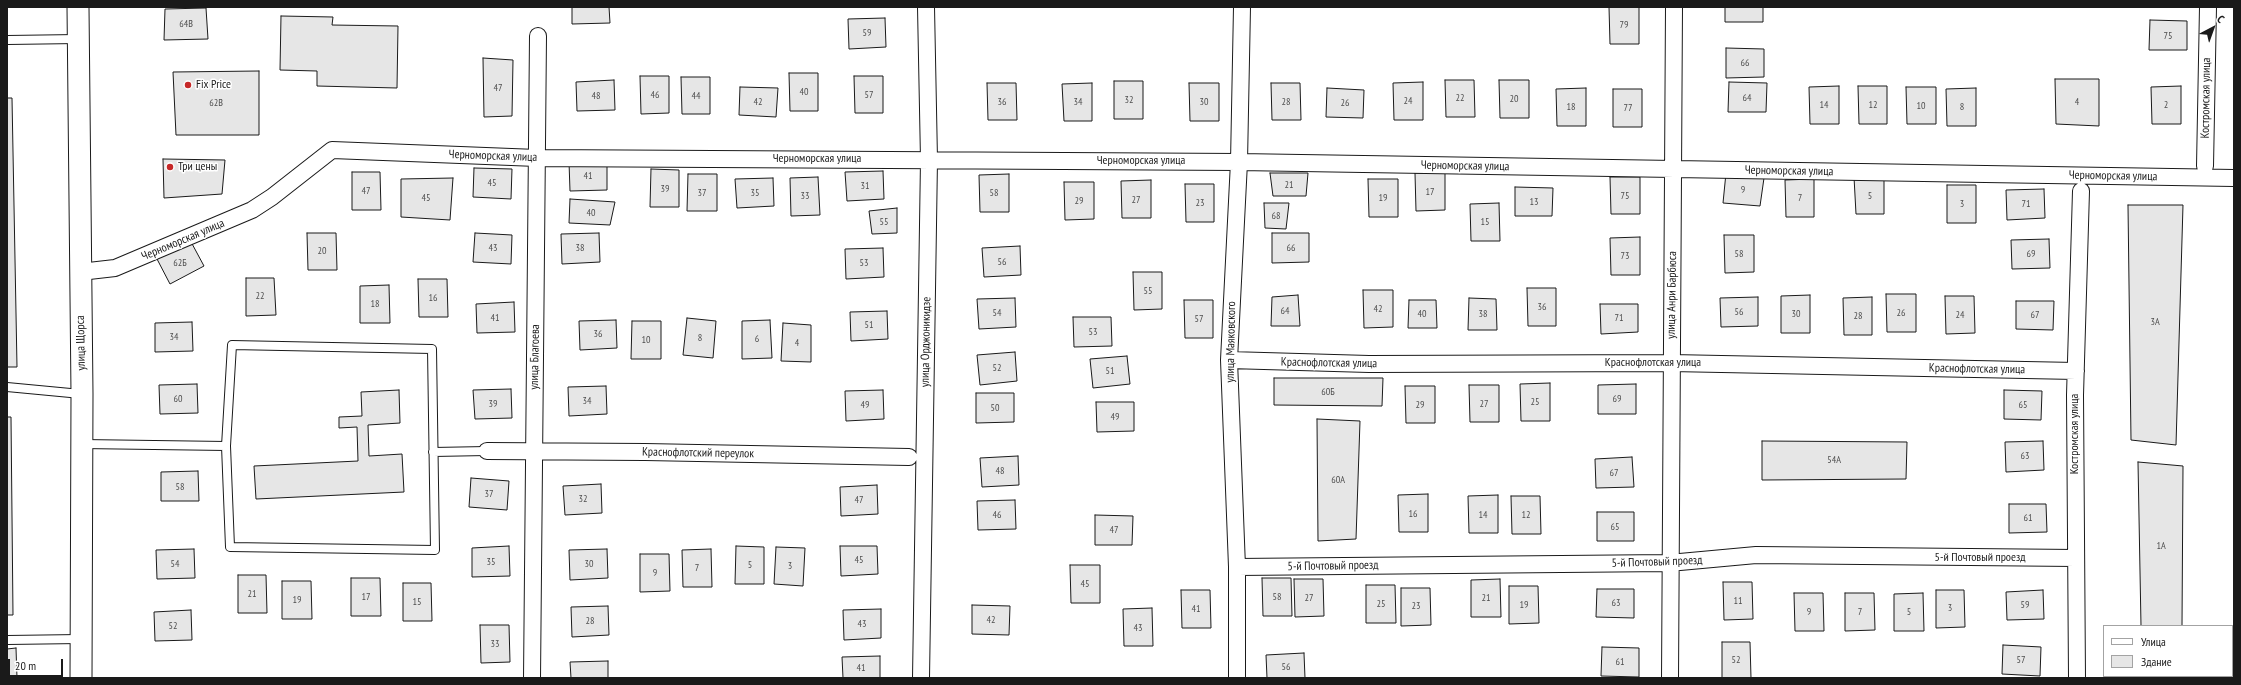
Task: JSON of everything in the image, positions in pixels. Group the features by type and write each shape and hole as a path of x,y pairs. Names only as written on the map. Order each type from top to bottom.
{"street":[{"name":"улица Щорса","path":"78,7 82,394 81,678"},
{"name":"улица Орджоникидзе","path":"921,678 929,160 926,7"},
{"name":"улица Маяковского","path":"1237,678 1237,567 1229,360 1239,162 1242,7"},
{"name":"улица Анри Барбюса","path":"1670,678 1669,563 1674,7"},
{"name":"Костромская улица","path":"2205,166 2208,7"},
{"name":"улица Благоева","path":"532,678 538,36"},
{"name":"Черноморская улица","path":"80,272 115,268 245,213 272,197 332,150 537,158 1239,162 2234,178"},
{"name":"Костромская улица","path":"2077,678 2076,371 2081,191"},
{"name":"Краснофлотская улица","path":"1229,360 1369,364 1671,363 2076,371"},
{"name":"Краснофлотский переулок","path":"487,451 909,458"},
{"name":"5-й Почтовый проезд","path":"1237,567 1669,563 1756,555 2076,558"}],"lane":[{"path":"7,40 78,39"},
{"path":"232,346 432,349 435,550 230,547 226,446 232,346"},
{"path":"7,387 82,394"},
{"path":"81,444 226,446"},
{"path":"433,452 487,451"},
{"path":"7,640 80,639"}],"building":[{"path":"572,7 609,7 610,23 572,24"},
{"path":"1609,7 1639,7 1639,44 1610,44"},
{"path":"1725,7 1763,7 1763,22 1725,22"},
{"path":"206,8 208,39 164,40 165,9"},
{"path":"281,16 333,17 332,25 398,26 397,88 317,86 317,71 280,70"},
{"path":"885,18 886,47 849,49 848,19"},
{"path":"2150,20 2187,21 2187,50 2149,50"},
{"path":"1726,48 1764,49 1764,77 1726,78"},
{"path":"483,58 513,60 512,116 484,117"},
{"path":"259,71 259,135 176,135 173,72"},
{"path":"789,73 818,73 818,111 790,111"},
{"path":"640,76 669,76 669,113 641,114"},
{"path":"854,76 883,76 883,113 855,113"},
{"path":"681,77 710,77 710,114 682,114"},
{"path":"2055,79 2099,79 2099,126 2056,124"},
{"path":"614,80 615,110 577,111 576,82"},
{"path":"1445,80 1474,80 1475,117 1446,117"},
{"path":"1499,80 1529,80 1529,118 1500,118"},
{"path":"1114,81 1143,81 1143,119 1114,119"},
{"path":"1423,82 1423,120 1394,120 1393,83"},
{"path":"1729,82 1767,83 1766,112 1728,112"},
{"path":"987,83 1016,83 1017,120 988,120"},
{"path":"1092,83 1092,121 1064,121 1062,84"},
{"path":"1189,83 1219,83 1219,121 1190,121"},
{"path":"1271,83 1300,83 1301,120 1272,120"},
{"path":"1839,86 1839,124 1810,124 1809,87"},
{"path":"1858,86 1887,86 1887,124 1859,124"},
{"path":"2181,86 2181,124 2152,124 2151,87"},
{"path":"740,87 778,88 776,117 739,115"},
{"path":"1906,87 1936,87 1936,124 1907,124"},
{"path":"1327,88 1364,90 1363,118 1326,117"},
{"path":"1586,88 1586,126 1557,126 1556,89"},
{"path":"1976,88 1976,126 1947,126 1946,89"},
{"path":"1613,89 1642,89 1642,127 1613,127"},
{"path":"7,98 12,98 17,367 7,367"},
{"path":"163,159 225,160 222,194 164,198"},
{"path":"607,161 607,190 570,191 569,162"},
{"path":"474,168 512,169 511,199 473,197"},
{"path":"651,169 679,170 679,207 650,207"},
{"path":"883,171 884,199 847,201 845,172"},
{"path":"352,172 380,172 381,210 352,210"},
{"path":"1270,173 1308,173 1306,196 1273,196"},
{"path":"1415,173 1445,173 1445,210 1416,211"},
{"path":"1726,173 1764,178 1760,206 1723,203"},
{"path":"688,174 717,174 717,211 687,211"},
{"path":"1009,174 1009,212 980,212 979,175"},
{"path":"1884,176 1884,214 1856,214 1854,177"},
{"path":"818,177 820,215 791,216 790,178"},
{"path":"1610,177 1640,177 1640,214 1611,214"},
{"path":"453,178 450,220 401,217 401,179"},
{"path":"773,178 774,206 737,208 735,179"},
{"path":"1368,179 1398,179 1398,217 1369,217"},
{"path":"1814,179 1814,217 1786,217 1785,180"},
{"path":"1151,180 1151,218 1122,218 1121,181"},
{"path":"1064,182 1094,182 1094,219 1065,220"},
{"path":"1185,184 1214,184 1214,222 1186,222"},
{"path":"1947,185 1976,185 1976,223 1947,223"},
{"path":"1515,187 1553,188 1552,216 1515,216"},
{"path":"2044,189 2045,218 2007,220 2006,190"},
{"path":"570,199 615,202 610,225 569,223"},
{"path":"1264,203 1289,203 1286,229 1265,228"},
{"path":"1499,203 1500,241 1471,241 1470,204"},
{"path":"2128,205 2183,205 2176,445 2131,440"},
{"path":"897,208 897,233 872,234 869,211"},
{"path":"307,233 336,233 337,270 308,270"},
{"path":"475,233 512,235 511,264 473,262"},
{"path":"599,233 600,262 562,264 561,234"},
{"path":"1272,233 1309,233 1309,262 1272,263"},
{"path":"1724,235 1754,235 1754,272 1725,273"},
{"path":"1640,237 1640,275 1611,275 1610,238"},
{"path":"2049,239 2050,268 2012,269 2011,240"},
{"path":"190,240 204,266 170,284 157,259"},
{"path":"1020,246 1021,275 984,277 982,248"},
{"path":"883,248 884,277 846,279 845,249"},
{"path":"1133,272 1162,272 1162,309 1134,310"},
{"path":"246,278 274,278 276,315 246,316"},
{"path":"418,279 447,279 448,317 419,317"},
{"path":"389,285 390,323 360,323 360,286"},
{"path":"1527,288 1556,288 1556,326 1528,326"},
{"path":"1363,290 1393,290 1393,327 1364,328"},
{"path":"1886,294 1916,294 1916,332 1887,332"},
{"path":"1298,295 1300,326 1271,326 1272,297"},
{"path":"1810,295 1810,333 1781,333 1781,296"},
{"path":"1945,296 1974,296 1975,333 1946,334"},
{"path":"1758,297 1758,326 1721,327 1720,298"},
{"path":"1872,297 1872,335 1844,335 1843,298"},
{"path":"1015,298 1016,327 979,329 977,299"},
{"path":"1469,298 1496,299 1497,330 1468,330"},
{"path":"1184,300 1213,300 1213,338 1185,338"},
{"path":"1409,300 1436,300 1437,328 1408,328"},
{"path":"2016,301 2054,301 2053,330 2016,329"},
{"path":"514,302 515,332 477,333 476,304"},
{"path":"1600,304 1638,304 1638,332 1601,334"},
{"path":"887,311 888,339 851,341 850,312"},
{"path":"1073,317 1111,317 1112,346 1074,347"},
{"path":"687,318 716,321 713,358 683,355"},
{"path":"616,320 617,348 580,350 579,321"},
{"path":"770,320 772,358 742,359 742,321"},
{"path":"632,321 661,321 661,359 631,359"},
{"path":"192,322 193,351 155,352 155,323"},
{"path":"783,323 811,325 811,362 781,361"},
{"path":"1015,352 1017,381 980,385 977,355"},
{"path":"1127,356 1130,384 1093,388 1090,359"},
{"path":"1274,378 1383,378 1382,406 1274,405"},
{"path":"1550,383 1550,421 1521,421 1520,384"},
{"path":"197,384 198,413 160,414 159,385"},
{"path":"1636,384 1636,414 1598,414 1598,385"},
{"path":"1469,385 1499,385 1499,422 1470,422"},
{"path":"606,386 607,414 569,416 568,387"},
{"path":"1405,386 1435,386 1435,423 1406,423"},
{"path":"511,389 512,418 475,419 473,390"},
{"path":"399,390 400,423 368,425 369,456 402,454 404,492 256,499 254,466 358,461 357,427 339,428 339,417 362,416 361,392"},
{"path":"883,390 884,419 846,421 845,391"},
{"path":"2004,390 2042,391 2041,420 2004,419"},
{"path":"976,393 1014,393 1014,422 976,423"},
{"path":"1096,402 1134,402 1134,431 1097,432"},
{"path":"7,417 11,417 13,615 7,615"},
{"path":"1317,419 1360,421 1356,539 1318,541"},
{"path":"1762,441 1907,442 1906,479 1762,480"},
{"path":"2043,441 2044,470 2006,472 2005,442"},
{"path":"1018,456 1019,485 982,487 980,458"},
{"path":"1632,457 1634,487 1596,488 1595,459"},
{"path":"2138,462 2183,466 2182,625 2141,625"},
{"path":"198,471 199,501 161,501 161,472"},
{"path":"471,478 509,481 507,510 469,507"},
{"path":"601,484 602,513 565,515 563,486"},
{"path":"877,485 878,514 841,516 840,487"},
{"path":"1428,494 1428,532 1399,532 1398,495"},
{"path":"1498,495 1498,533 1469,533 1468,496"},
{"path":"1511,496 1540,496 1541,534 1512,534"},
{"path":"1015,500 1016,529 978,530 977,501"},
{"path":"2009,504 2046,504 2047,532 2009,533"},
{"path":"1597,512 1634,512 1634,541 1597,541"},
{"path":"1095,515 1133,516 1132,545 1095,545"},
{"path":"509,546 510,576 472,577 472,548"},
{"path":"736,546 764,547 764,584 735,584"},
{"path":"840,546 877,546 878,574 841,576"},
{"path":"776,547 805,548 803,586 774,584"},
{"path":"194,549 195,578 157,579 156,550"},
{"path":"607,549 608,578 570,580 569,550"},
{"path":"711,549 712,587 683,587 682,550"},
{"path":"640,554 669,554 670,591 640,592"},
{"path":"1070,565 1100,565 1100,603 1071,603"},
{"path":"238,575 266,575 267,613 238,613"},
{"path":"351,578 380,578 381,616 351,616"},
{"path":"1262,578 1291,578 1292,616 1263,616"},
{"path":"1294,579 1323,579 1324,616 1295,617"},
{"path":"1500,579 1501,617 1471,617 1471,580"},
{"path":"282,581 311,581 312,619 282,619"},
{"path":"1723,582 1752,582 1753,619 1724,620"},
{"path":"403,583 431,583 432,621 403,621"},
{"path":"1366,585 1395,585 1396,623 1366,623"},
{"path":"1509,586 1538,586 1539,623 1509,624"},
{"path":"1401,588 1430,588 1431,625 1401,626"},
{"path":"1597,589 1634,589 1634,618 1596,617"},
{"path":"1181,590 1210,590 1211,628 1182,628"},
{"path":"1936,590 1964,590 1965,627 1936,628"},
{"path":"2043,590 2044,619 2007,620 2006,592"},
{"path":"1794,593 1823,593 1824,631 1795,631"},
{"path":"1845,593 1874,593 1875,630 1845,631"},
{"path":"1923,593 1924,631 1894,631 1894,594"},
{"path":"972,605 1010,606 1009,635 972,634"},
{"path":"608,606 609,635 572,637 571,607"},
{"path":"1152,608 1153,646 1124,646 1123,609"},
{"path":"881,609 881,638 844,640 843,610"},
{"path":"191,610 192,640 155,641 154,612"},
{"path":"480,625 509,625 510,662 481,663"},
{"path":"1722,642 1750,642 1751,678 1722,678"},
{"path":"2003,645 2041,647 2040,676 2002,674"},
{"path":"1602,647 1639,648 1639,677 1601,676"},
{"path":"16,648 17,678 7,678 7,649"},
{"path":"1304,653 1305,678 1267,678 1266,655"},
{"path":"880,656 880,678 843,678 842,657"},
{"path":"608,661 608,678 571,678 570,662"}],"place":[{"name":"Fix Price","path":"188,85"},
{"name":"Три цены","path":"170,167"}]}
